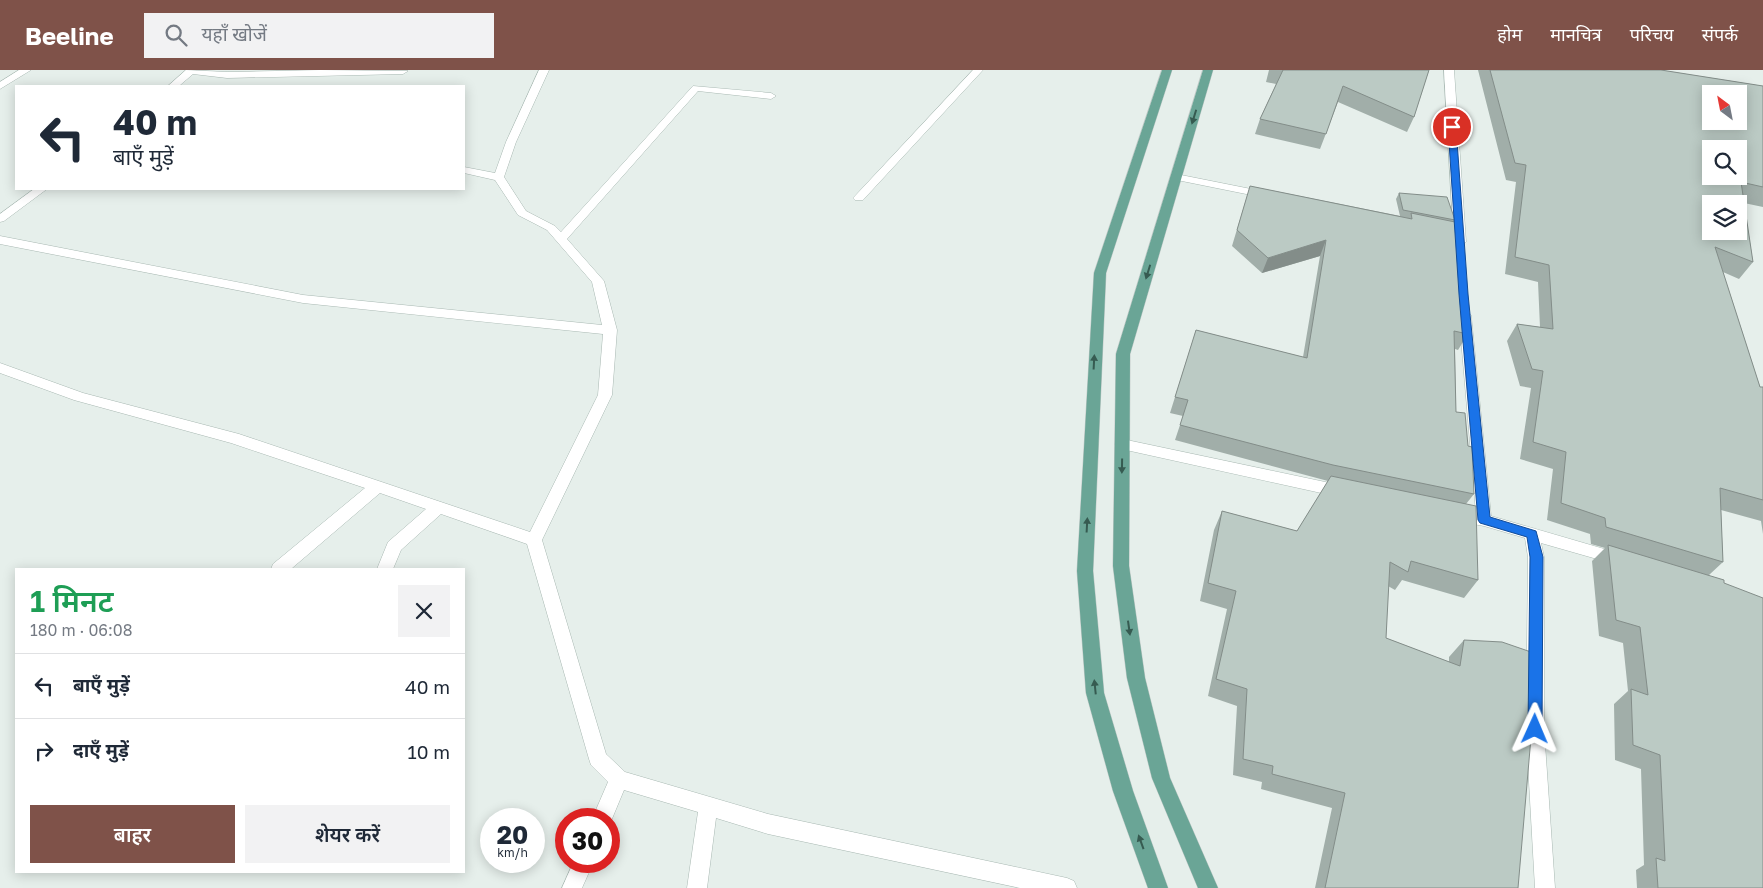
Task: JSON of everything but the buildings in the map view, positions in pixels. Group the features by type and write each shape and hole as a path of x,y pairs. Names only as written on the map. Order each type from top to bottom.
{"main road":[{"path":"1158,888 1123,791 1095,693 1085,571 1100,273 1167,70"},
{"path":"1208,70 1123,354 1121,566 1136,678 1161,778 1208,888"}],"street":[{"path":"0,86 26,70"},
{"path":"499,177 511,142 544,70"},
{"path":"859,198 978,70"},
{"path":"1449,70 1454,233 1460,251"},
{"path":"174,85 191,71 228,75 403,72"},
{"path":"561,238 594,203 643,144 696,88 771,96"},
{"path":"465,170 499,177 522,213 551,228 561,238 598,281 610,330 605,395 534,540 598,759 619,779 768,824 1067,888"},
{"path":"1176,177 1274,197"},
{"path":"0,219 40,190"},
{"path":"0,240 303,299 610,330"},
{"path":"1464,304 1484,520"},
{"path":"0,368 79,397 234,438 534,540"},
{"path":"1122,444 1362,496"},
{"path":"280,568 377,487"},
{"path":"385,568 394,546 438,508"},
{"path":"1439,513 1484,520 1632,563"},
{"path":"1532,534 1536,557 1535,729 1545,888"},
{"path":"607,808 619,779"},
{"path":"697,888 708,807"},
{"path":"572,888 579,873"},
{"path":"1022,888 1042,882"}],"route":[{"path":"1452,127 1464,294 1484,520 1532,534 1536,557 1535,729"}]}
